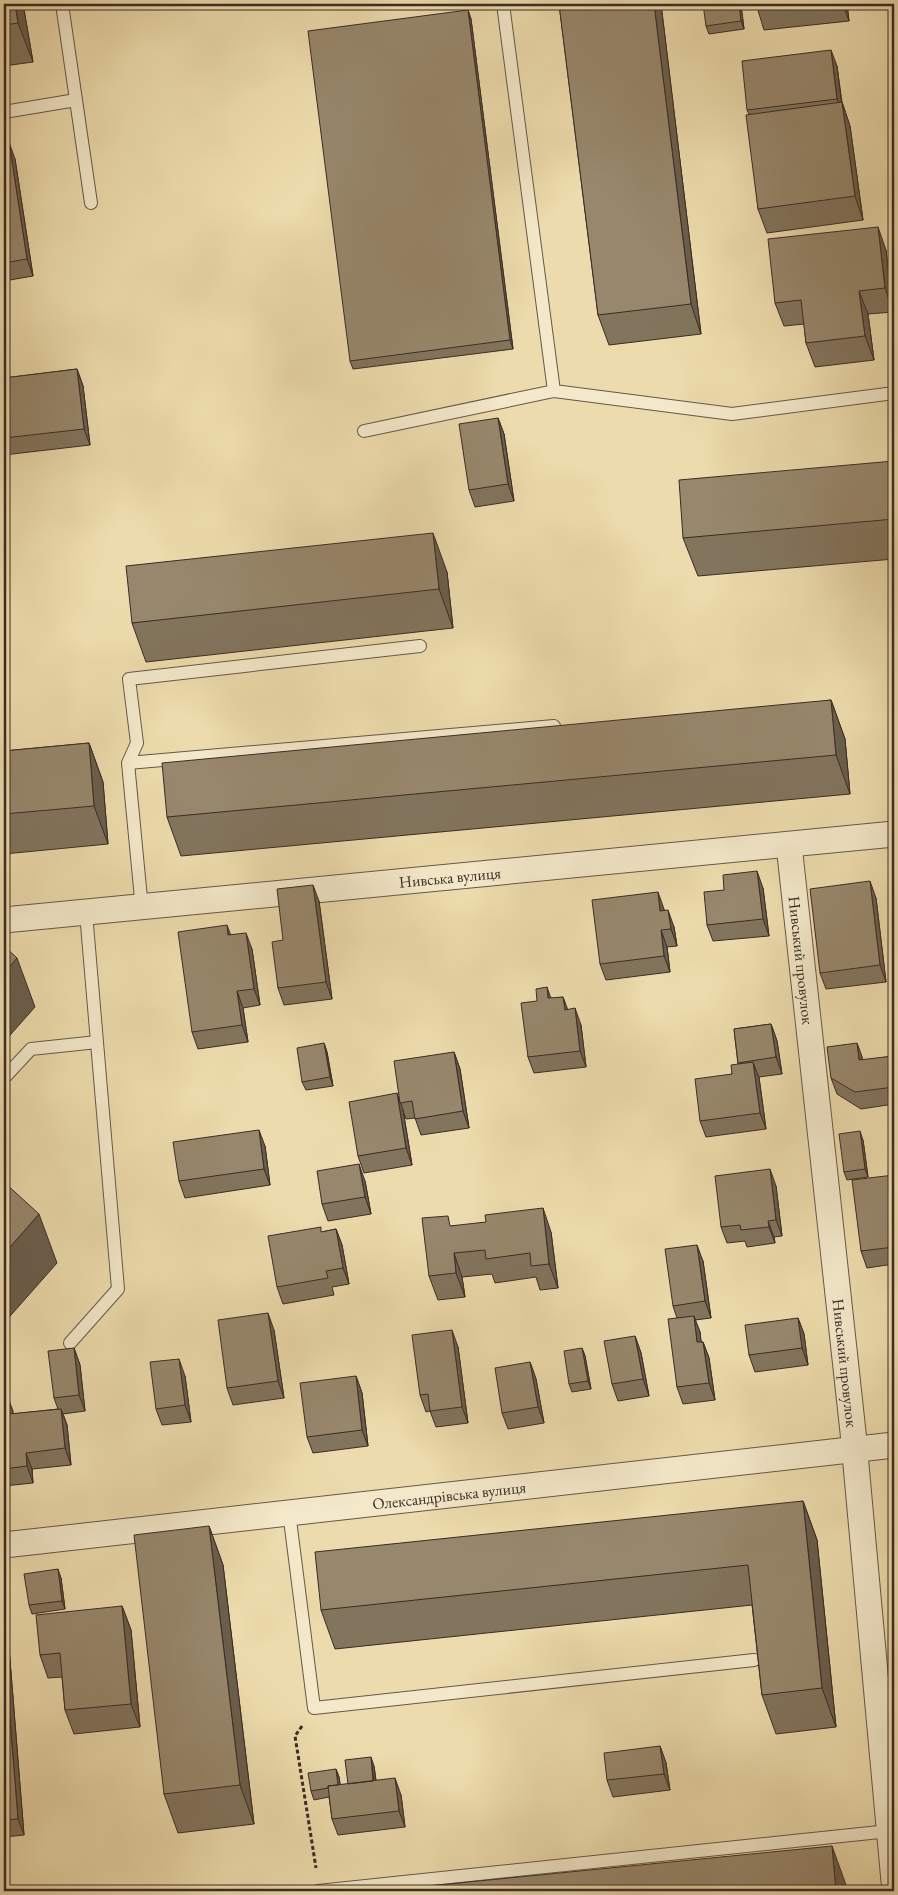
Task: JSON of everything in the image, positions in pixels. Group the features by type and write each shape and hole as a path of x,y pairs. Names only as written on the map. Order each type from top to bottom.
{"street":[{"name":"Нивська вулиця","path":"4,920 142,909 894,834"},
{"name":"Нивський провулок","path":"789,845 854,1449 894,1881"},
{"name":"Олександрівська вулиця","path":"4,1545 894,1445"}],"lane":[{"path":"62,4 91,203"},
{"path":"504,4 554,392"},
{"path":"4,112 76,100"},
{"path":"364,430 554,392 732,414 894,393"},
{"path":"142,909 128,764 137,743 129,679 420,646"},
{"path":"128,764 572,725"},
{"path":"70,1343 118,1289 86,913"},
{"path":"4,1078 31,1049 97,1042"},
{"path":"288,1512 314,1708 754,1660"},
{"path":"319,1891 889,1831"}],"path":[{"path":"314,1708 295,1736 319,1891"}],"building":[{"path":"4,4 15,4 18,23 4,25"},
{"path":"559,4 654,4 691,304 598,315"},
{"path":"703,4 739,4 741,21 706,26"},
{"path":"756,4 783,4 756,7"},
{"path":"468,10 510,340 350,361 308,31"},
{"path":"831,50 837,99 747,110 742,61"},
{"path":"842,102 855,196 758,209 746,115"},
{"path":"9,142 27,259 4,263 4,143"},
{"path":"878,227 885,288 859,291 865,336 806,343 801,300 775,303 768,239"},
{"path":"77,369 84,429 4,438 4,378"},
{"path":"498,418 508,484 469,490 459,424"},
{"path":"894,461 894,519 683,538 679,480"},
{"path":"433,533 439,589 132,623 126,566"},
{"path":"831,700 836,755 167,817 162,763"},
{"path":"89,743 94,806 4,814 4,751"},
{"path":"757,871 763,919 707,925 704,892 724,890 723,875"},
{"path":"870,881 880,965 820,973 810,889"},
{"path":"313,885 326,982 278,988 272,942 283,940 277,889"},
{"path":"658,892 660,911 668,910 671,929 661,930 664,956 600,964 592,900"},
{"path":"227,925 228,935 246,933 254,989 237,991 242,1025 192,1032 178,932"},
{"path":"4,946 17,958 4,973"},
{"path":"547,987 548,998 563,997 565,1010 575,1008 580,1051 528,1057 521,1003 537,1001 536,989"},
{"path":"894,1012 894,1042 890,1013"},
{"path":"771,1024 776,1057 738,1063 734,1029"},
{"path":"324,1043 330,1077 302,1082 297,1048"},
{"path":"857,1043 859,1060 894,1056 894,1087 855,1092 831,1078 827,1047"},
{"path":"454,1052 463,1111 415,1119 412,1101 400,1103 394,1061"},
{"path":"753,1062 760,1113 700,1121 695,1079 732,1074 731,1065"},
{"path":"397,1093 406,1148 358,1156 349,1102"},
{"path":"259,1130 264,1169 179,1181 173,1142"},
{"path":"860,1131 865,1169 844,1172 839,1134"},
{"path":"359,1164 365,1197 322,1204 317,1171"},
{"path":"770,1169 776,1220 768,1221 769,1227 741,1230 740,1225 721,1227 715,1176"},
{"path":"894,1175 894,1247 861,1251 852,1180"},
{"path":"4,1182 39,1214 4,1254"},
{"path":"543,1208 549,1264 531,1266 530,1253 486,1259 485,1250 454,1253 456,1273 429,1276 422,1218 448,1216 450,1226 486,1222 485,1215"},
{"path":"321,1227 321,1232 336,1229 343,1268 326,1271 328,1278 277,1287 268,1236"},
{"path":"697,1245 705,1301 673,1306 665,1249"},
{"path":"268,1313 278,1381 227,1388 218,1320"},
{"path":"694,1316 697,1342 703,1342 709,1383 677,1387 668,1319"},
{"path":"798,1318 802,1348 749,1355 745,1325"},
{"path":"452,1330 462,1407 430,1411 428,1394 420,1395 412,1335"},
{"path":"635,1336 643,1379 612,1384 604,1341"},
{"path":"74,1348 79,1395 54,1398 48,1351"},
{"path":"582,1348 588,1381 569,1384 564,1351"},
{"path":"179,1359 185,1405 156,1409 150,1362"},
{"path":"530,1362 538,1407 502,1413 495,1368"},
{"path":"356,1376 362,1430 307,1437 300,1383"},
{"path":"4,1395 7,1395 9,1414 61,1409 65,1448 26,1453 27,1466 4,1469"},
{"path":"803,1501 822,1688 762,1695 748,1565 321,1610 315,1552"},
{"path":"209,1526 240,1785 164,1794 134,1535"},
{"path":"58,1569 62,1601 29,1605 24,1574"},
{"path":"122,1606 131,1704 65,1710 60,1653 40,1655 36,1615"},
{"path":"4,1646 18,1819 4,1820"},
{"path":"660,1746 664,1774 607,1780 604,1753"},
{"path":"371,1757 373,1781 348,1784 345,1760"},
{"path":"336,1769 338,1785 311,1791 308,1773"},
{"path":"395,1778 399,1811 332,1819 328,1786"},
{"path":"832,1846 836,1891 378,1891"}]}
